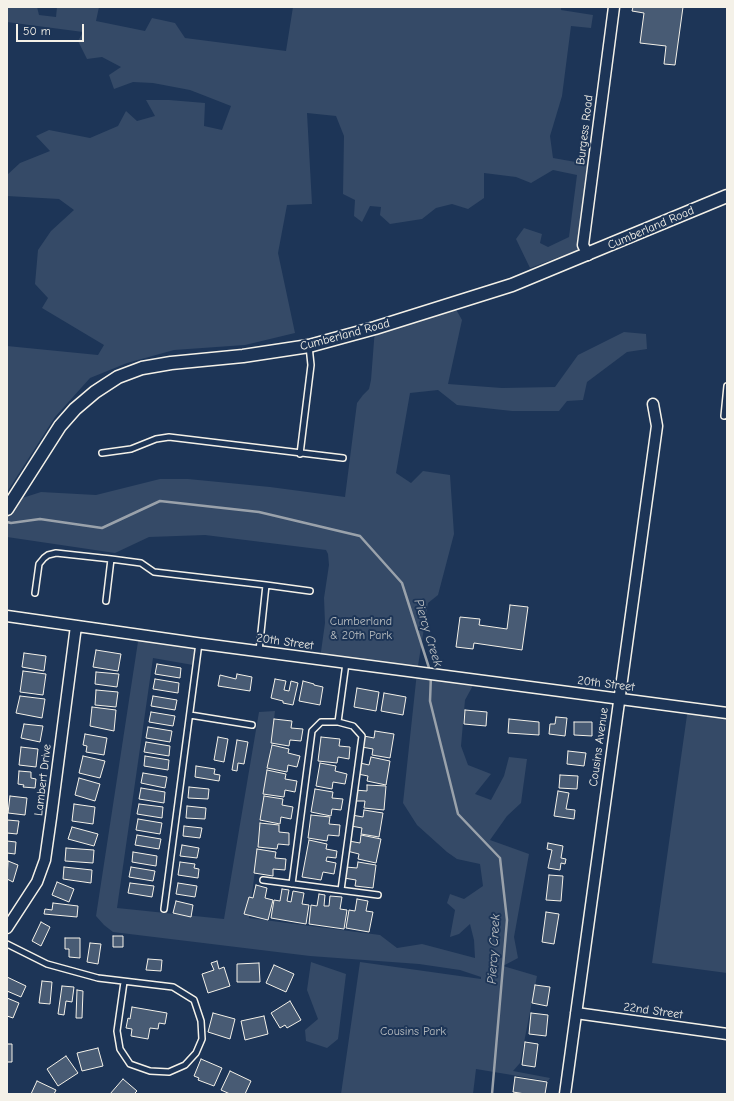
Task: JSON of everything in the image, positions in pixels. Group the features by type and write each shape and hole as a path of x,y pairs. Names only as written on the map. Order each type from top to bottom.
{"street":[{"name":"Burgess Road","path":"588,255 583,245 614,7"},
{"name":"Cumberland Road","path":"7,509 60,426 75,408 95,392 118,377 142,368 171,363 243,356 309,346 375,328 512,285 588,255 727,196"},
{"name":"Cousins Avenue","path":"565,1094 657,426 653,404"},
{"name":"20th Street","path":"7,616 419,673 727,712"},
{"name":"Lambert Drive","path":"7,928 37,882 45,860 76,626"},
{"name":"22nd Street","path":"576,1013 727,1034"}],"lane":[{"path":"300,454 311,365 309,346"},
{"path":"724,416 727,386"},
{"path":"102,453 131,449 156,439 169,437 343,458"},
{"path":"35,593 39,564 48,555 56,553 141,563 154,572 310,591"},
{"path":"106,601 111,559"},
{"path":"260,651 266,585"},
{"path":"164,909 199,643"},
{"path":"338,722 346,663"},
{"path":"190,715 252,725"},
{"path":"292,884 312,731 321,722 338,722 353,726 362,736 341,890"},
{"path":"263,880 378,895"},
{"path":"7,944 47,964 98,978 173,988 194,1000 201,1021 202,1039 196,1053 185,1065 169,1072 163,1072 150,1071 130,1064 120,1049 117,1031 124,982"}],"green space":[{"path":"7,7 37,7 39,15 56,17 57,7 99,7 96,21 145,31 152,18 175,23 185,38 286,51 293,7 561,7 561,10 593,15 591,28 571,26 562,96 550,136 553,158 587,164 578,250 530,268 516,239 524,228 542,234 540,243 548,247 569,237 577,175 553,170 531,183 516,177 484,173 484,198 468,209 452,204 436,208 422,219 390,224 380,215 381,207 370,206 362,222 354,216 355,200 343,194 344,136 336,116 307,113 312,204 287,205 278,253 295,333 245,345 174,350 127,363 90,378 55,417 7,492 7,346 98,355 104,345 42,308 48,298 35,284 38,250 51,231 74,210 59,199 7,196 7,175 20,163 50,151 36,136 49,130 90,138 118,126 126,111 137,121 155,116 146,100 205,103 204,126 222,130 231,106 190,90 153,83 133,82 114,89 109,75 121,67 102,57 87,59 78,41 83,32 7,22"},
{"name":"Cumberland & 20th Park","path":"453,304 462,320 448,384 502,388 555,387 578,355 624,332 646,334 647,349 627,352 587,382 583,400 567,401 559,411 512,411 457,405 438,390 410,393 396,473 411,483 423,471 450,475 454,534 438,595 428,603 417,672 320,659 325,623 324,598 329,565 326,550 205,535 149,537 115,553 7,537 7,509 13,501 41,492 96,495 160,479 188,479 270,487 345,497 357,403 369,389 371,380 375,328"},
{"name":"Cousins Park","path":"139,635 196,643 193,665 153,658 117,908 224,919 259,712 275,711 249,918 380,935 397,948 422,944 475,958 474,940 470,924 459,934 450,937 455,910 447,903 450,894 464,899 483,886 480,864 457,859 447,852 417,825 403,803 417,672 476,680 465,700 461,746 468,765 491,774 475,794 491,800 504,776 509,757 527,759 521,803 507,816 490,840 529,854 514,937 518,958 503,966 537,976 520,1063 513,1071 550,1078 548,1081 476,1069 473,1094 341,1094 360,962 481,979 481,977 460,970 419,964 310,956 113,932 96,916"},
{"path":"688,708 727,713 727,973 652,963"},
{"path":"311,962 346,974 338,1039 327,1048 306,1041 305,1030 318,1019 307,990"}],"building":[{"path":"633,7 683,7 675,65 664,64 666,46 640,43 644,13 632,11"},
{"path":"510,605 528,607 522,650 474,643 473,649 456,647 460,617 480,619 479,625 507,629"},
{"path":"96,650 121,654 118,671 93,667"},
{"path":"24,653 46,656 44,671 22,667"},
{"path":"157,664 181,668 180,678 155,674"},
{"path":"23,671 46,674 43,695 20,692"},
{"path":"96,672 119,674 117,687 95,684"},
{"path":"237,674 252,677 250,691 218,686 220,675 236,679"},
{"path":"155,679 179,683 178,693 153,689"},
{"path":"275,679 286,681 284,690 289,691 291,681 298,683 293,705 271,698"},
{"path":"303,681 323,687 320,705 299,701"},
{"path":"357,688 379,692 376,711 354,707"},
{"path":"96,690 118,692 116,707 95,705"},
{"path":"384,693 406,697 403,715 381,711"},
{"path":"20,696 45,699 42,718 16,713"},
{"path":"153,696 177,700 175,710 151,706"},
{"path":"92,707 116,710 114,731 90,726"},
{"path":"465,710 487,712 486,726 464,724"},
{"path":"151,712 175,716 173,726 149,722"},
{"path":"556,717 567,718 565,736 549,734 550,724 555,724"},
{"path":"274,719 292,721 291,728 303,729 301,741 290,740 289,746 271,743"},
{"path":"509,719 539,722 539,735 508,733"},
{"path":"574,722 592,722 592,736 574,735"},
{"path":"24,724 43,726 40,742 21,738"},
{"path":"148,727 172,731 170,742 146,738"},
{"path":"375,731 394,734 390,758 372,755 373,749 362,747 364,736 374,738"},
{"path":"85,734 107,738 104,755 86,752 87,746 83,745"},
{"path":"218,737 228,739 224,762 214,760"},
{"path":"321,737 340,739 339,746 350,747 349,759 338,757 337,763 318,761"},
{"path":"237,740 248,742 244,764 238,763 237,771 232,770"},
{"path":"146,742 170,746 169,756 144,752"},
{"path":"272,745 289,749 288,753 300,756 297,767 288,765 287,772 267,768"},
{"path":"21,747 38,749 36,767 19,765"},
{"path":"568,751 586,753 584,766 567,764"},
{"path":"83,756 105,761 100,778 79,773"},
{"path":"145,756 169,760 168,770 144,766"},
{"path":"371,757 390,761 386,785 367,781 368,776 358,774 360,763 369,765"},
{"path":"320,763 336,766 335,771 347,774 345,784 333,782 332,789 316,786"},
{"path":"196,766 215,769 214,774 220,775 219,781 195,777"},
{"path":"267,770 286,774 285,779 297,781 295,792 285,790 284,797 263,794"},
{"path":"19,771 31,772 31,778 36,779 35,788 23,787 24,785 18,784"},
{"path":"143,773 167,777 165,788 141,783"},
{"path":"560,775 578,776 577,789 559,788"},
{"path":"79,778 100,784 95,801 75,795"},
{"path":"367,785 386,786 384,810 364,808 365,801 354,801 355,790 367,791"},
{"path":"189,787 209,789 208,799 188,798"},
{"path":"141,788 165,792 164,803 139,799"},
{"path":"315,789 333,792 332,798 343,799 341,810 332,809 331,816 311,812"},
{"path":"558,791 569,793 566,809 575,810 574,819 554,816"},
{"path":"10,796 27,798 25,815 8,813"},
{"path":"264,796 283,799 282,805 293,807 291,819 281,817 280,824 260,820"},
{"path":"74,804 95,807 93,824 72,821"},
{"path":"139,804 163,807 162,818 137,814"},
{"path":"187,806 206,808 205,819 186,818"},
{"path":"364,810 383,813 379,837 361,834 362,828 351,826 352,815 363,817"},
{"path":"311,815 330,817 329,824 340,825 339,836 328,835 327,841 308,838"},
{"path":"138,819 162,823 160,834 136,830"},
{"path":"7,820 19,821 17,834 7,833"},
{"path":"260,823 279,825 279,832 289,833 289,845 278,844 277,849 258,847"},
{"path":"184,826 202,828 200,838 183,836"},
{"path":"72,827 98,834 94,846 68,839"},
{"path":"137,835 161,839 159,849 135,845"},
{"path":"361,835 381,839 376,863 358,859 359,854 347,851 349,841 360,843"},
{"path":"309,840 327,844 326,849 337,851 336,858 327,857 326,861 336,863 334,874 323,872 321,880 302,877"},
{"path":"7,841 16,842 15,854 7,853"},
{"path":"548,843 563,846 561,858 566,859 565,864 561,863 560,870 548,868 552,850 547,849"},
{"path":"182,845 199,848 197,858 180,856"},
{"path":"66,848 94,850 93,863 65,861"},
{"path":"257,849 276,852 275,858 286,859 285,870 273,869 273,876 254,873"},
{"path":"133,852 157,856 156,866 132,862"},
{"path":"8,861 18,865 13,882 7,879"},
{"path":"180,862 195,864 194,868 199,869 198,878 178,875"},
{"path":"358,862 376,865 373,888 355,886 356,880 344,878 346,867 357,868"},
{"path":"64,867 92,870 91,883 63,879"},
{"path":"131,867 155,871 153,881 129,877"},
{"path":"549,875 563,876 561,901 546,900"},
{"path":"57,882 74,889 69,902 52,895"},
{"path":"130,883 154,886 152,897 128,893"},
{"path":"178,883 197,886 195,897 176,894"},
{"path":"256,885 267,888 265,898 273,900 268,920 244,914 249,897 253,898"},
{"path":"282,889 289,890 287,901 291,902 293,891 304,893 302,904 309,905 306,924 271,918 274,900 280,901"},
{"path":"319,894 325,895 324,906 329,906 330,896 342,897 340,909 347,910 344,929 309,924 311,905 317,906"},
{"path":"357,899 368,901 366,911 373,912 369,932 346,928 349,910 355,911"},
{"path":"176,901 193,905 191,917 173,913"},
{"path":"53,903 78,906 77,917 44,914 45,909 52,910"},
{"path":"546,912 559,914 554,944 542,942"},
{"path":"41,922 50,927 41,946 32,941"},
{"path":"113,936 123,936 123,947 113,947"},
{"path":"65,938 80,938 80,958 69,957 69,949 65,949"},
{"path":"90,943 101,944 98,964 87,962"},
{"path":"148,959 162,960 161,971 146,970"},
{"path":"217,961 219,969 224,967 230,986 208,993 202,974 214,970 211,963"},
{"path":"259,963 260,982 237,982 237,964"},
{"path":"274,965 294,974 286,992 266,983"},
{"path":"7,977 26,986 21,997 7,991"},
{"path":"42,981 52,982 50,1004 39,1003"},
{"path":"535,985 550,987 547,1006 532,1003"},
{"path":"62,986 74,987 72,1002 66,1001 64,1015 58,1014"},
{"path":"77,990 83,991 82,1018 76,1018"},
{"path":"7,998 19,1003 13,1018 7,1016"},
{"path":"290,1001 301,1020 287,1028 285,1025 280,1028 271,1013"},
{"path":"132,1007 167,1013 165,1024 159,1023 158,1029 150,1028 148,1039 131,1036 132,1029 126,1028 128,1018 130,1019"},
{"path":"213,1013 235,1019 230,1039 208,1032"},
{"path":"531,1013 548,1015 546,1036 529,1034"},
{"path":"264,1016 268,1034 245,1040 241,1021"},
{"path":"525,1042 538,1044 535,1067 522,1065"},
{"path":"7,1044 12,1044 12,1062 7,1062"},
{"path":"98,1048 103,1066 82,1071 77,1053"},
{"path":"66,1056 78,1073 58,1086 47,1069"},
{"path":"201,1059 222,1068 214,1086 198,1080 199,1078 194,1076"},
{"path":"230,1071 251,1081 245,1094 230,1094 221,1090"},
{"path":"515,1077 547,1082 545,1094 525,1094 513,1092"},
{"path":"123,1079 137,1091 134,1094 110,1094"},
{"path":"37,1081 56,1090 54,1094 31,1094"}],"waterway":[{"name":"Piercy Creek","path":"7,522 11,523 40,519 102,528 160,501 259,512 360,536 402,583 430,671"},
{"name":"Piercy Creek","path":"431,675 430,701 458,814 500,858 507,920 492,1094"}]}
